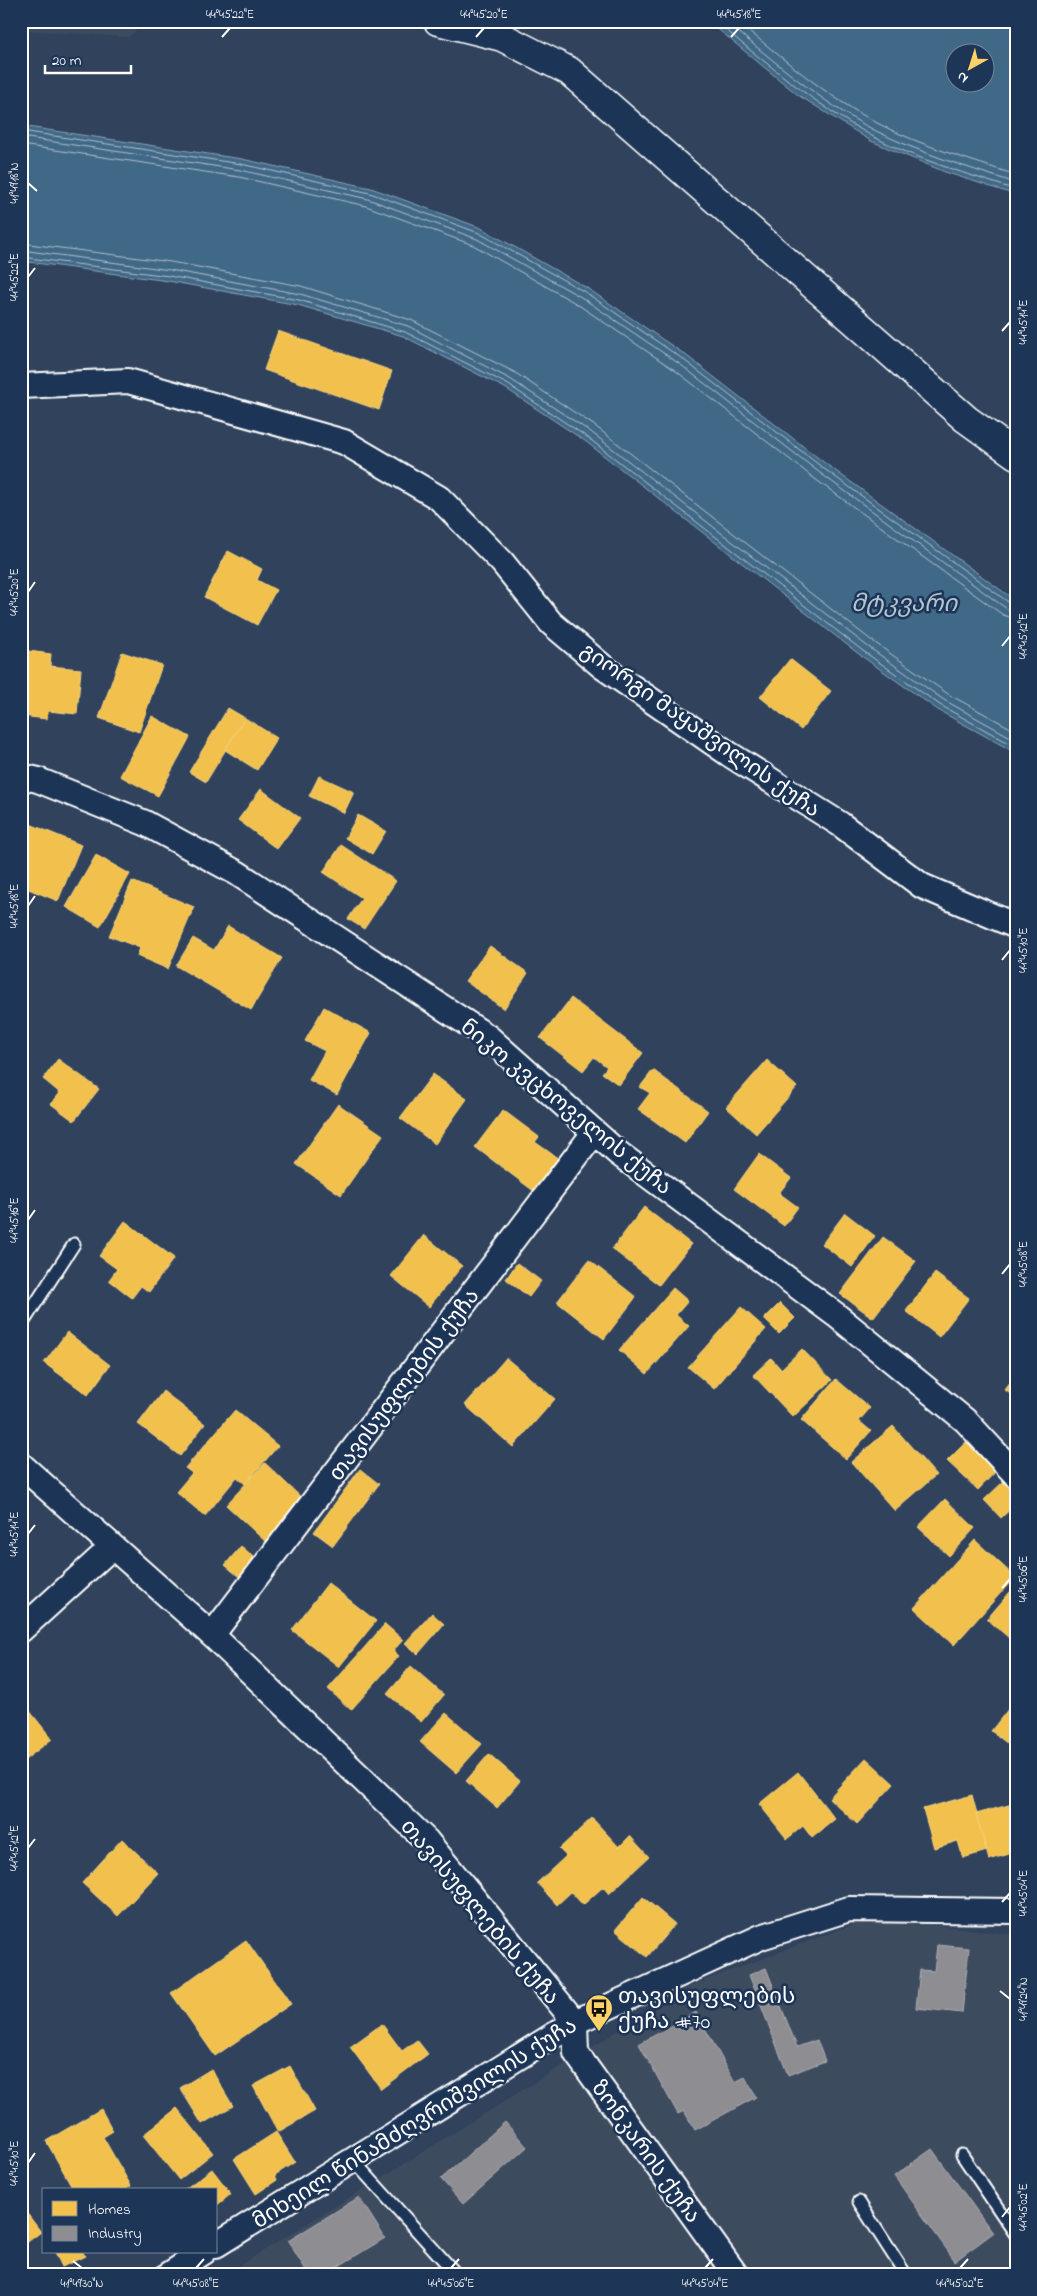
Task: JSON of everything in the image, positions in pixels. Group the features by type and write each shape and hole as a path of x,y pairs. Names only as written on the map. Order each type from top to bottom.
{"street":[{"path":"438,21 502,37 569,71 966,419 1016,455"},
{"name":"გიორგი მაყაშვილის ქუჩა","path":"21,386 128,381 344,442 440,498 502,562 551,623 603,667 729,754 840,824 922,886 1016,926"},
{"name":"ნიკო კვცხოველის ქუჩა","path":"21,776 38,780 145,823 237,873 488,1037 594,1133 836,1315 936,1396 966,1421 1016,1475"},
{"name":"თავისუფლების ქუჩა","path":"212,1635 594,1133"},
{"name":"თავისუფლების ქუჩა","path":"21,1465 212,1635 428,1841 575,2022"},
{"path":"21,1630 112,1547"},
{"name":"მიხეილ წინამძღვრიშვილის ქუჩა","path":"218,2243 575,2022 762,1937 849,1909 1016,1910"},
{"name":"ზონკარის ქუჩა","path":"575,2022 576,2053 736,2275"},
{"path":"168,2275 201,2254"}],"lane":[{"path":"21,1326 74,1244"},
{"path":"962,2155 1016,2235"},
{"path":"353,2160 457,2275"},
{"path":"859,2202 906,2275"}],"shaded area":[{"path":"21,21 146,21 129,37 21,30"},
{"path":"873,1917 1016,1935 1016,2275 224,2275 692,1985"}],"water":[{"path":"708,21 1016,21 1016,195 945,172 871,141 798,95"},
{"name":"მტკვარი","path":"21,126 242,159 371,188 481,228 587,288 687,356 826,464 1016,601 1016,753 938,710 860,655 585,441 505,388 403,336 298,305 168,281 21,261"}],"building: Homes":[{"path":"278,331 392,371 379,410 264,370"},
{"path":"228,551 262,569 257,580 276,590 257,625 204,597"},
{"path":"21,650 51,654 50,666 81,669 77,714 48,711 47,719 21,716"},
{"path":"122,652 162,665 139,732 99,718"},
{"path":"790,659 831,691 801,730 760,697"},
{"path":"228,708 245,718 206,782 189,772"},
{"path":"152,716 190,737 158,796 120,776"},
{"path":"245,718 277,738 257,770 225,750"},
{"path":"319,776 354,792 344,813 309,796"},
{"path":"261,789 300,818 277,849 238,820"},
{"path":"358,815 386,831 372,854 345,838"},
{"path":"30,824 81,845 58,901 21,886 21,845"},
{"path":"341,845 396,881 364,929 348,919 362,898 323,872"},
{"path":"96,855 130,874 100,927 66,907"},
{"path":"132,881 194,907 168,969 137,956 140,948 109,936"},
{"path":"228,926 282,958 251,1010 176,966 193,938 214,950"},
{"path":"490,946 528,973 504,1009 465,981"},
{"path":"571,998 643,1053 619,1085 602,1073 607,1067 594,1057 583,1071 540,1038"},
{"path":"324,1007 371,1033 337,1095 309,1080 325,1051 305,1041"},
{"path":"58,1059 99,1089 74,1121 51,1104 60,1093 43,1079"},
{"path":"767,1060 797,1087 756,1134 726,1107"},
{"path":"653,1070 708,1111 685,1143 638,1109 650,1093 640,1087"},
{"path":"433,1074 467,1099 435,1144 400,1118"},
{"path":"338,1104 383,1135 341,1195 296,1164"},
{"path":"503,1110 539,1137 535,1142 559,1159 535,1192 475,1147"},
{"path":"759,1154 791,1178 779,1193 798,1207 784,1226 734,1189"},
{"path":"644,1207 691,1244 659,1285 612,1249"},
{"path":"845,1213 875,1236 852,1267 822,1244"},
{"path":"125,1221 174,1258 149,1292 141,1286 132,1298 109,1280 117,1269 99,1256"},
{"path":"424,1235 462,1266 429,1307 391,1276"},
{"path":"883,1237 916,1261 873,1318 840,1294"},
{"path":"589,1260 636,1297 604,1339 557,1302"},
{"path":"517,1263 541,1281 529,1297 506,1279"},
{"path":"935,1273 969,1298 939,1337 906,1311"},
{"path":"673,1288 688,1301 676,1315 689,1326 647,1374 619,1350"},
{"path":"780,1303 795,1318 779,1334 764,1319"},
{"path":"741,1307 766,1329 714,1389 688,1367"},
{"path":"67,1332 110,1365 88,1395 44,1363"},
{"path":"802,1349 832,1380 793,1417 753,1375 771,1358 781,1369"},
{"path":"506,1358 555,1399 513,1447 465,1405"},
{"path":"1016,1375 1016,1398 1005,1390"},
{"path":"836,1379 870,1408 859,1421 871,1431 846,1459 801,1420"},
{"path":"163,1391 205,1424 180,1456 138,1424"},
{"path":"235,1410 278,1446 245,1484 237,1477 205,1516 176,1492 192,1473 185,1468"},
{"path":"893,1426 936,1475 895,1511 851,1462"},
{"path":"968,1440 999,1468 978,1490 947,1461"},
{"path":"265,1463 306,1502 267,1543 226,1505"},
{"path":"360,1469 379,1484 333,1546 314,1532"},
{"path":"1004,1481 1016,1493 1016,1504 1001,1518 984,1500"},
{"path":"945,1499 975,1528 949,1556 918,1527"},
{"path":"975,1540 1015,1577 954,1645 914,1608"},
{"path":"241,1546 260,1562 244,1581 225,1565"},
{"path":"328,1583 376,1621 339,1667 292,1630"},
{"path":"1016,1585 1016,1644 987,1619"},
{"path":"432,1613 444,1624 418,1654 405,1643"},
{"path":"385,1624 403,1640 393,1651 399,1656 351,1710 328,1689"},
{"path":"411,1666 444,1695 421,1722 387,1694"},
{"path":"1016,1699 1016,1750 991,1731"},
{"path":"21,1700 52,1739 21,1763"},
{"path":"446,1713 482,1744 456,1773 420,1742"},
{"path":"489,1754 520,1781 497,1808 466,1781"},
{"path":"866,1758 894,1784 857,1824 829,1798"},
{"path":"798,1772 835,1819 812,1838 803,1826 787,1839 759,1804"},
{"path":"972,1795 987,1851 963,1858 958,1841 934,1848 923,1809"},
{"path":"1016,1803 1016,1852 989,1860 976,1814"},
{"path":"592,1818 619,1847 630,1836 649,1857 609,1894 603,1887 583,1905 571,1892 557,1905 537,1883 566,1856 559,1849"},
{"path":"122,1839 158,1873 118,1916 82,1883"},
{"path":"643,1897 675,1924 647,1957 615,1930"},
{"path":"246,1940 291,2004 215,2056 171,1993"},
{"path":"382,2024 402,2051 417,2040 428,2054 381,2089 350,2047"},
{"path":"290,2066 315,2111 278,2132 253,2086"},
{"path":"211,2069 233,2106 202,2124 180,2088"},
{"path":"177,2108 213,2153 179,2180 143,2135"},
{"path":"101,2109 113,2131 103,2137 131,2186 128,2188 73,2188 46,2141"},
{"path":"276,2132 295,2162 275,2175 277,2180 256,2194 234,2159"},
{"path":"212,2169 231,2194 218,2204 218,2188 186,2188"},
{"path":"23,2208 41,2232 21,2247 21,2209"},
{"path":"56,2254 84,2254 85,2256 62,2267"}],"building: Industry":[{"path":"937,1945 969,1948 962,2013 916,2008 920,1970 934,1971"},
{"path":"766,1968 797,2047 817,2040 825,2061 788,2075 749,1975"},
{"path":"696,2012 735,2082 745,2077 756,2097 695,2130 684,2111 678,2114 639,2044"},
{"path":"505,2122 527,2147 463,2204 441,2179"},
{"path":"932,2149 993,2233 955,2261 894,2176"},
{"path":"359,2197 385,2238 324,2275 309,2275 288,2241"}],"place":[{"name":"თავისუფლების ქუჩა #70","path":"599,2032"}]}
